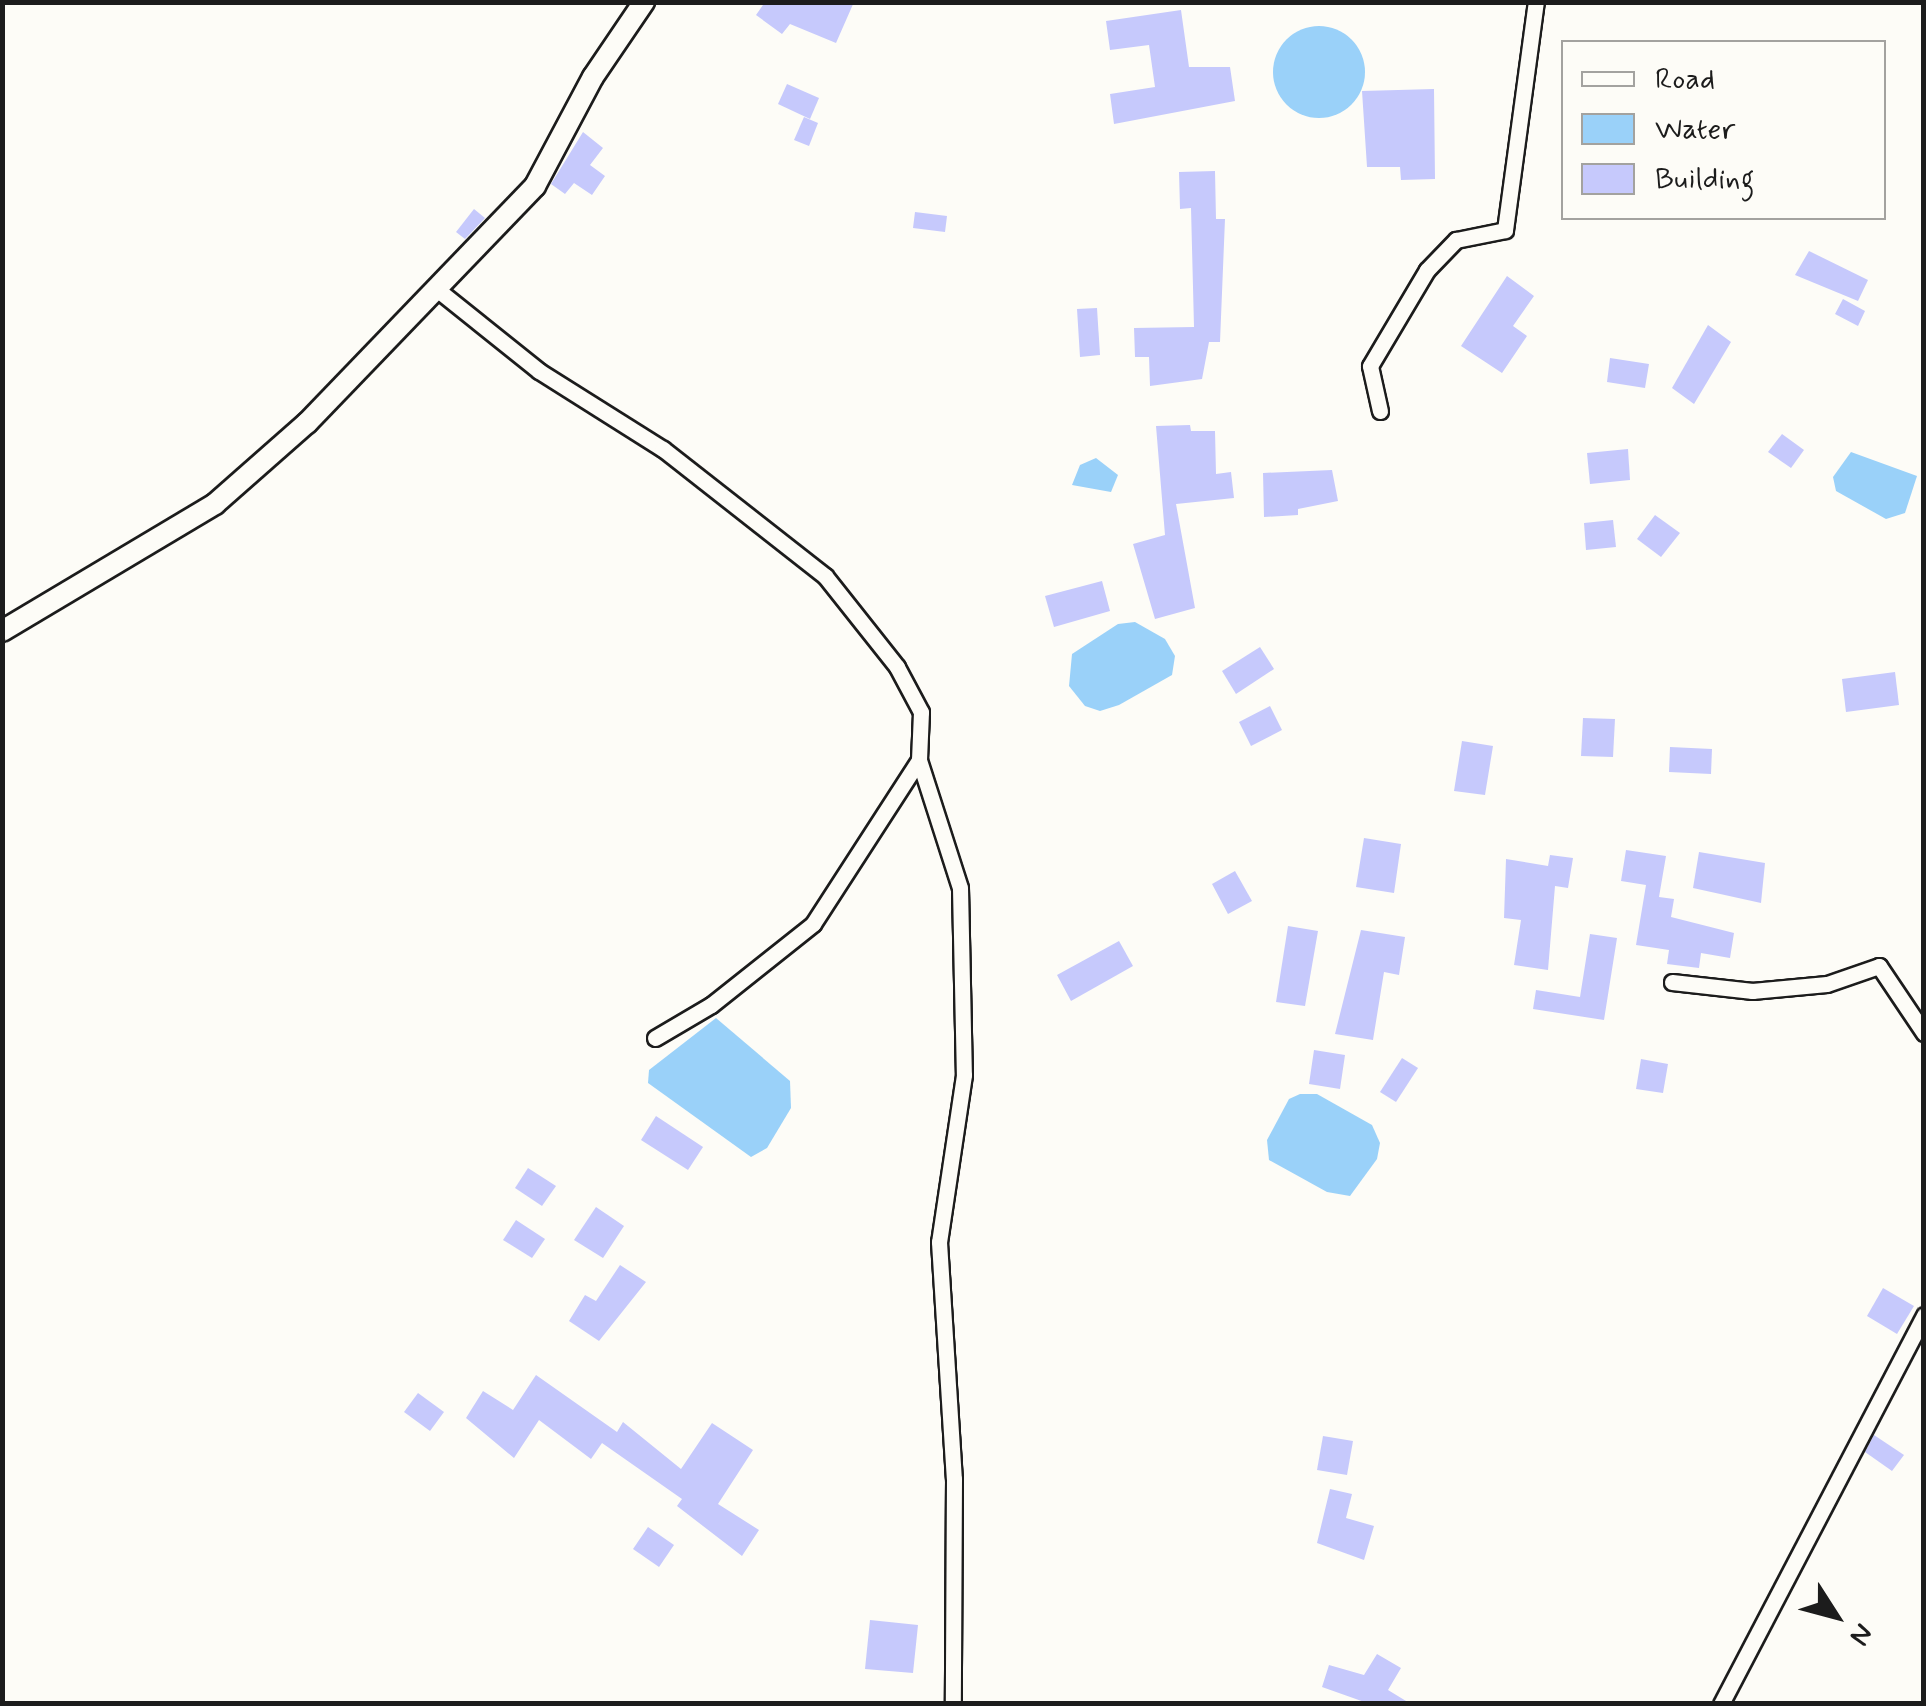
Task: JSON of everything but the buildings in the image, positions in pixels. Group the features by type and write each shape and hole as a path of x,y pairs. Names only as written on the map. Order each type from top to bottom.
{"street":[{"path":"2,631 215,504 307,423 535,186 593,77 644,2"},
{"path":"1380,411 1370,366 1428,270 1456,240 1505,230 1536,2"},
{"path":"438,290 539,371 663,449 836,587 896,666 921,712 918,760 960,888 956,941 964,1075 938,1242 954,1479 953,1704"},
{"path":"656,1038 802,936 918,760"},
{"path":"1672,982 1752,990 1827,984 1879,966 1924,1033"},
{"path":"1721,1704 1924,1315"}],"water":[{"path":"1319,26 1345,34 1357,46 1365,72 1357,98 1345,110 1319,118 1293,110 1281,98 1273,72 1281,46 1293,34"},
{"path":"1851,452 1917,476 1905,513 1886,519 1836,491 1833,477"},
{"path":"1096,458 1118,475 1111,492 1072,485 1080,465"},
{"path":"1135,622 1165,639 1175,656 1172,675 1119,705 1100,711 1085,706 1069,686 1072,654 1118,624"},
{"path":"716,1018 790,1081 791,1108 767,1148 751,1157 648,1083 649,1070"},
{"path":"1317,1094 1372,1125 1380,1143 1377,1159 1350,1196 1327,1192 1269,1160 1267,1140 1289,1099"}]}
